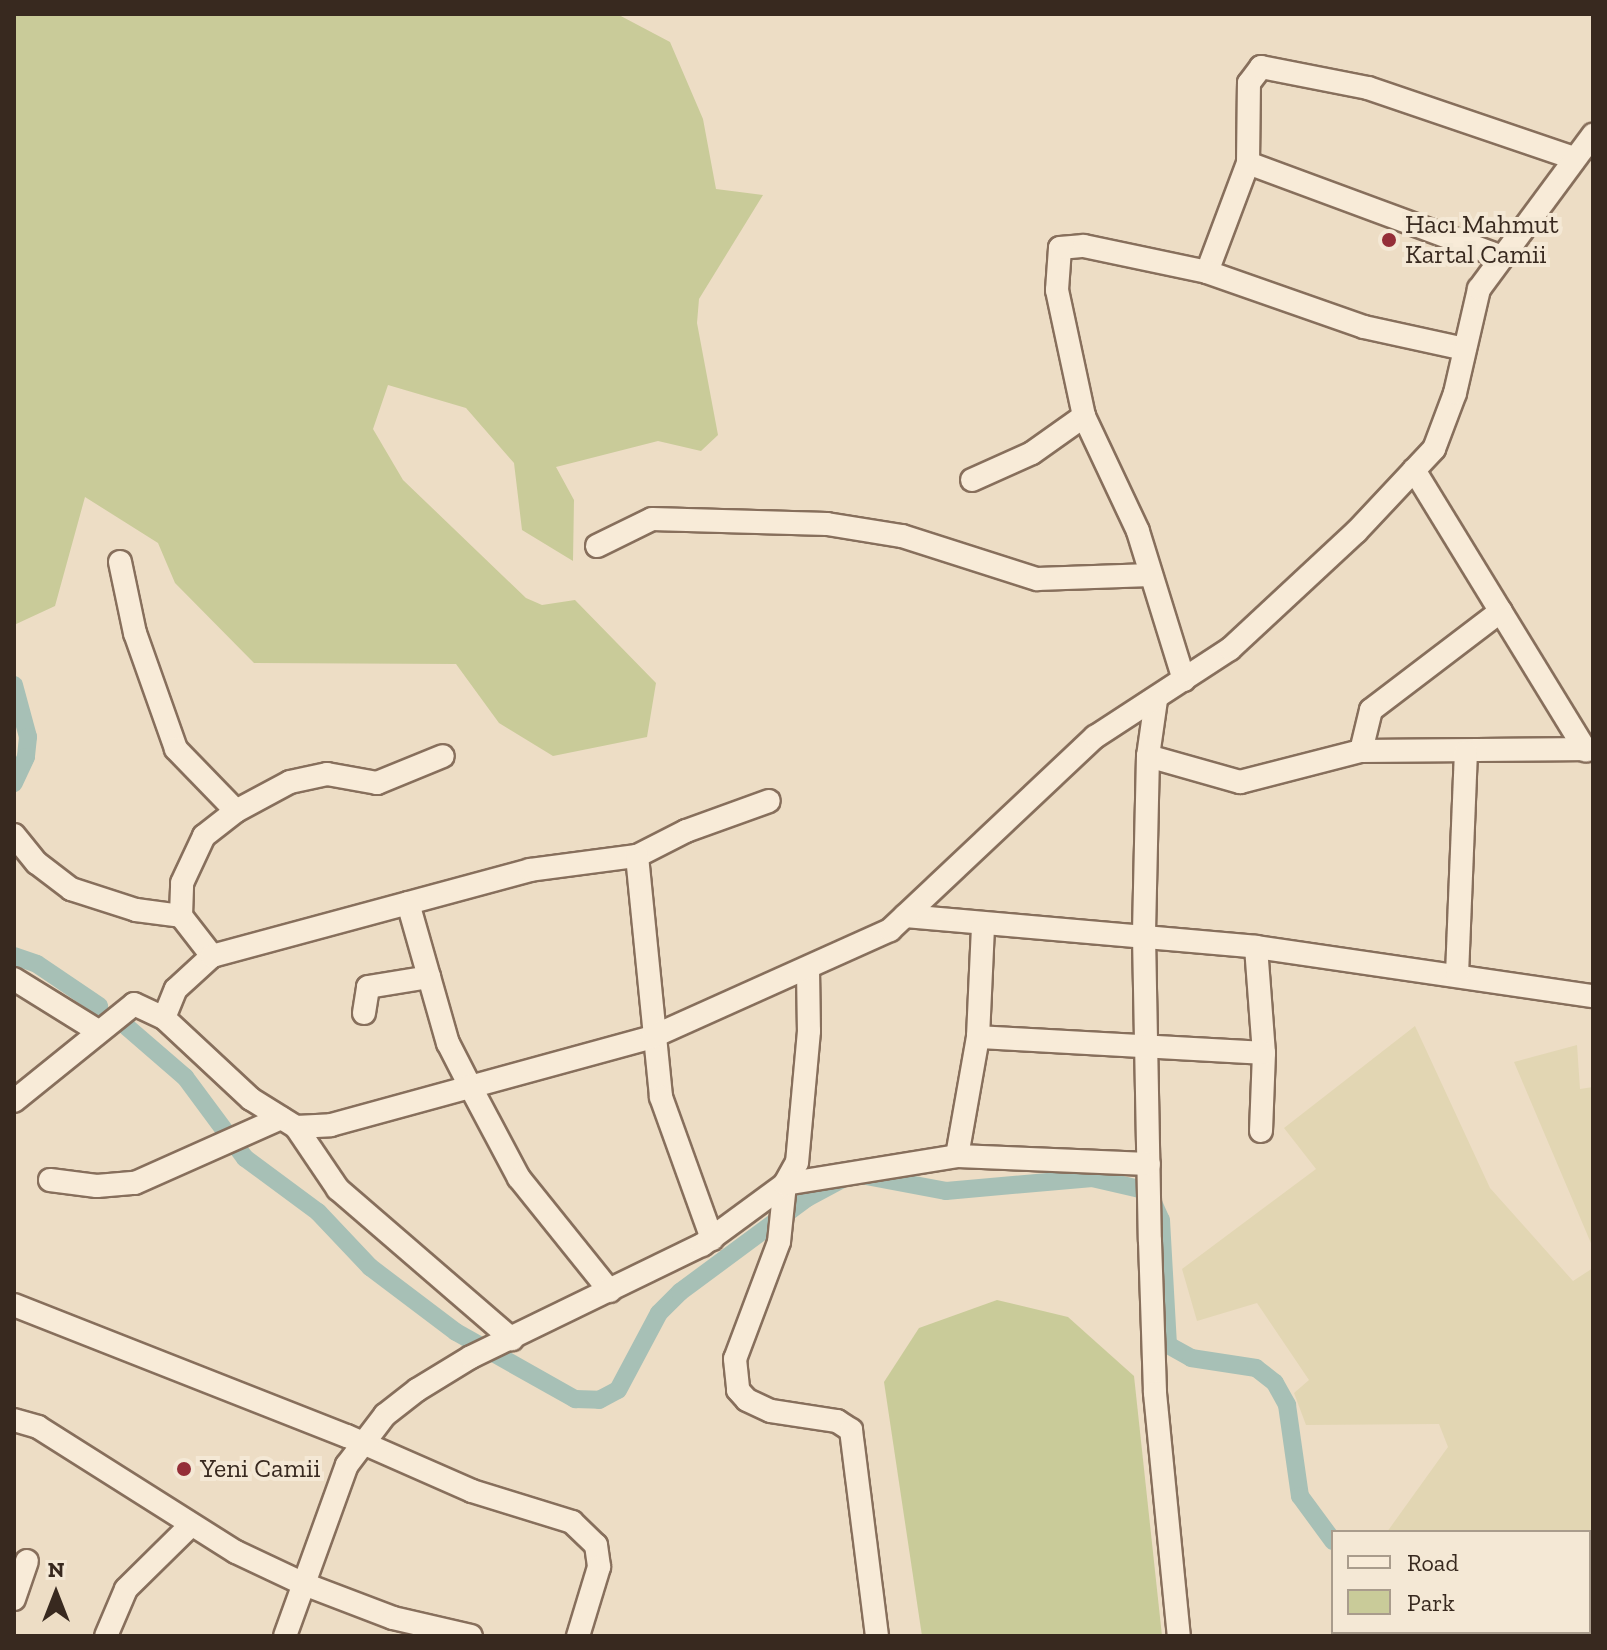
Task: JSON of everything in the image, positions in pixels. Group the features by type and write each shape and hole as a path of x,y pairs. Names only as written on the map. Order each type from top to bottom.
{"street":[{"path":"1207,272 1248,163 1249,83 1261,67 1368,88 1574,158"},
{"path":"50,1180 97,1186 135,1183 246,1134 288,1123 343,1122 652,1037 808,970 890,930 1095,737 1230,649 1434,449 1465,349 1479,289 1500,256 1593,135"},
{"path":"1248,163 1500,256"},
{"path":"1184,680 1117,477 1084,416 1057,290 1060,248 1084,246 1207,272 1364,327 1465,349"},
{"path":"972,480 1032,453 1084,416"},
{"path":"1414,470 1590,750"},
{"path":"597,546 652,519 827,524 902,536 1037,579 1151,575"},
{"path":"120,562 135,633 176,749 236,811"},
{"path":"1361,751 1371,710 1501,611"},
{"path":"1156,700 1148,756 1144,936 1150,1241 1155,1393 1179,1636"},
{"path":"1148,756 1240,782 1361,751 1590,750"},
{"path":"1457,975 1466,752"},
{"path":"212,956 181,916 182,883 204,836 236,811 290,782 327,774 377,783 443,756"},
{"path":"164,1018 176,989 212,956 530,870 637,856 686,831 769,801"},
{"path":"14,835 37,863 71,889 136,910 181,916"},
{"path":"637,856 652,1037 661,1097 712,1239"},
{"path":"408,903 448,1043 470,1086 519,1178 610,1291"},
{"path":"905,916 983,926 1256,947 1593,996"},
{"path":"957,1156 978,1037 983,926"},
{"path":"1256,947 1264,1053 1261,1131"},
{"path":"808,970 809,1031 797,1162 785,1184 779,1242 735,1359 738,1390 771,1411 837,1421 851,1430 877,1636"},
{"path":"364,1013 368,987 429,977"},
{"path":"14,979 98,1031"},
{"path":"14,1101 134,1004 164,1018 251,1099 288,1123 338,1189 506,1341"},
{"path":"978,1037 1264,1053"},
{"path":"285,1636 347,1465 385,1415 471,1357 712,1239 785,1184 957,1156 1149,1164"},
{"path":"14,1305 362,1443 472,1491 572,1522 596,1545 599,1567 578,1636"},
{"path":"14,1420 38,1427 100,1462 191,1525 304,1584 393,1618 471,1636"},
{"path":"106,1636 126,1589 191,1525"},
{"path":"14,1599 27,1561"}],"shaded area":[{"path":"1415,1026 1490,1188 1573,1281 1593,1268 1593,1636 1570,1634 1591,1634 1591,1530 1388,1530 1448,1447 1439,1424 1306,1425 1294,1393 1309,1380 1257,1303 1197,1321 1182,1269 1316,1169 1284,1128"},
{"path":"1577,1045 1580,1089 1593,1087 1593,1248 1514,1062"}],"green space":[{"path":"14,14 617,14 670,42 703,119 716,189 763,195 699,299 697,323 718,435 701,451 658,441 556,467 574,500 573,561 522,530 514,463 466,408 388,385 373,429 403,480 526,598 542,605 575,600 656,683 647,737 553,756 499,723 456,664 254,663 175,583 158,543 85,497 55,606 14,625"},
{"path":"997,1300 1068,1317 1134,1376 1162,1636 922,1636 884,1382 919,1328"}],"waterway":[{"path":"14,685 28,737 26,757 14,783"},
{"path":"14,956 37,964 99,1006"},
{"path":"127,1027 185,1077 245,1158 318,1212 370,1267 456,1332 575,1399 599,1400 618,1390 659,1313 680,1292 807,1198 841,1180"},
{"path":"866,1176 946,1191 1092,1178 1140,1189 1151,1198 1161,1220 1168,1345 1191,1358 1256,1368 1275,1383 1287,1405 1300,1496 1331,1538"},
{"path":"1508,1634 1513,1636"}],"place":[{"name":"Hacı Mahmut Kartal Camii","path":"1389,240"},
{"name":"Yeni Camii","path":"184,1469"}]}
